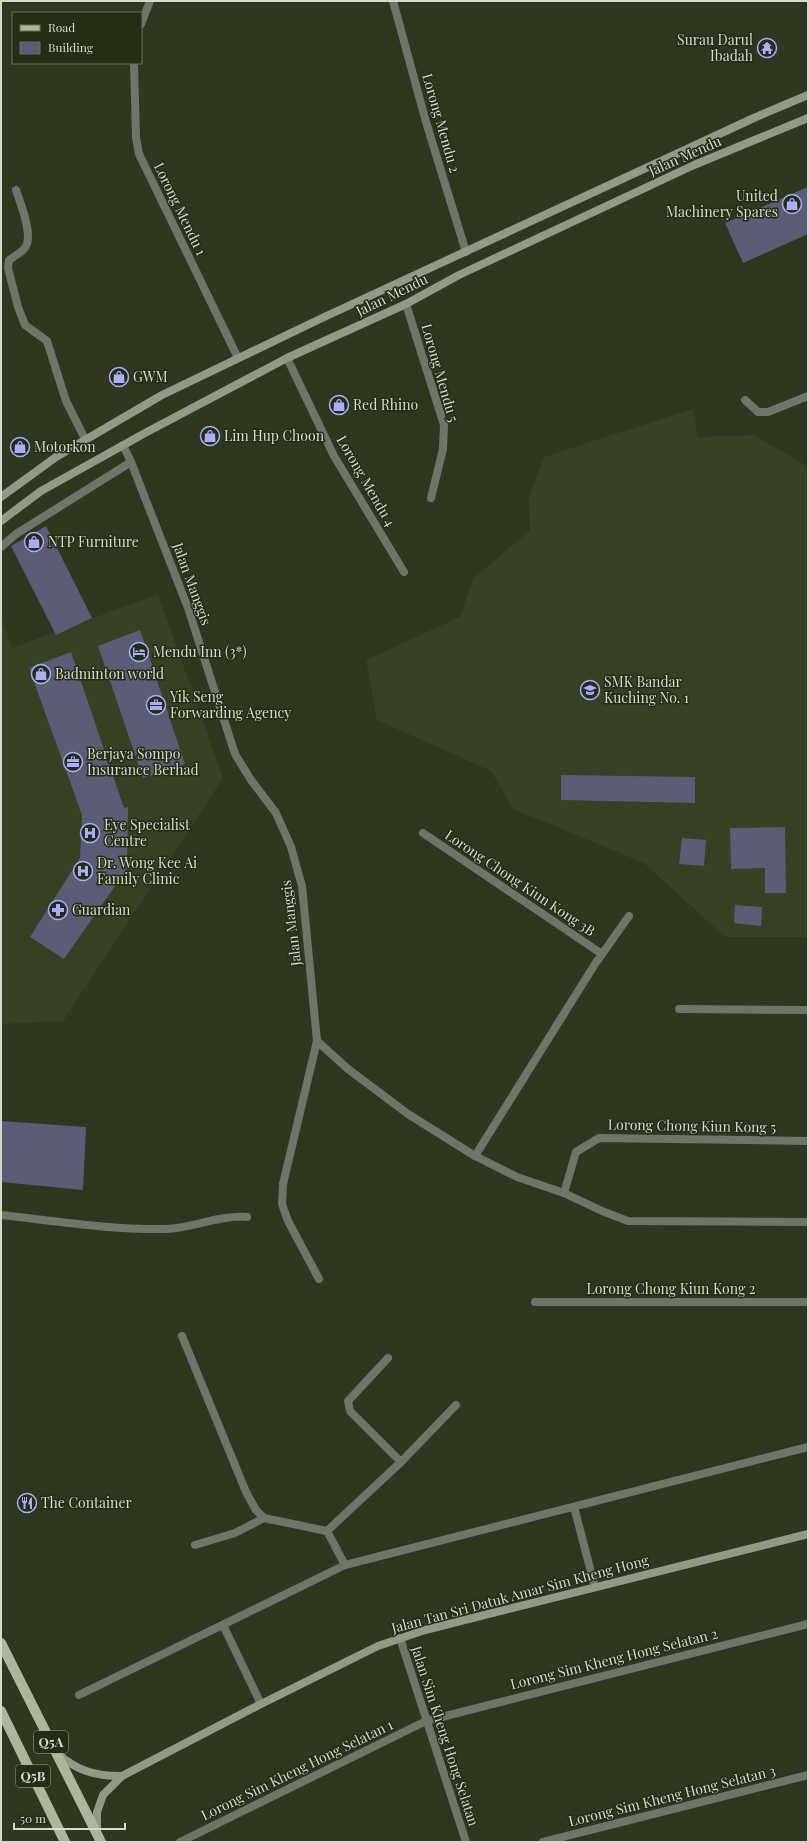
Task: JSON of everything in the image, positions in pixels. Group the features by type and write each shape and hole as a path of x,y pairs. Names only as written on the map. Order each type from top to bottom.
{"main road":[{"name":"Jalan Mendu","path":"1,497 56,457 162,395 238,358 742,123 808,95"},
{"name":"Jalan Mendu","path":"1,521 41,492 123,445 287,358 406,304 459,276 694,165 808,118"},
{"name":"Jalan Tan Sri Datuk Amar Sim Kheng Hong","path":"99,1838 97,1812 103,1795 122,1776 261,1704 378,1646 425,1630 808,1534"},
{"name":"Q5A","path":"1,1643 99,1838"},
{"name":"Q5B","path":"1,1711 65,1842"},
{"name":"Jalan Tan Sri Datuk Amar Sim Kheng Hong","path":"56,1752 82,1770 103,1776 122,1776"}],"street":[{"path":"142,21 150,1"},
{"name":"Lorong Mendu 2","path":"393,1 426,122 466,252"},
{"name":"Lorong Mendu 1","path":"134,64 136,137 139,154 238,358"},
{"path":"16,190 27,228 27,244 9,260 8,268 18,308 25,325 47,341 66,401 85,439"},
{"name":"Lorong Mendu 5","path":"406,304 444,425 443,449 431,498"},
{"name":"Lorong Mendu 4","path":"287,358 334,456 404,572"},
{"path":"745,400 758,412 768,412 808,396"},
{"name":"Jalan Manggis","path":"123,445 188,608 235,754 251,780 276,813 291,847 302,886 317,1041 283,1184 282,1204 288,1220 318,1279"},
{"path":"1,547 16,534 131,462"},
{"name":"Lorong Chong Kiun Kong 3B","path":"423,833 602,954"},
{"path":"475,1156 602,954 629,916"},
{"path":"679,1009 808,1010"},
{"path":"317,1041 348,1069 408,1114 475,1156 517,1177 564,1194 602,1211 628,1220 808,1222"},
{"name":"Lorong Chong Kiun Kong 5","path":"564,1194 576,1152 599,1138 808,1141"},
{"path":"1,1215 111,1227 168,1229 232,1216 248,1217"},
{"name":"Lorong Chong Kiun Kong 2","path":"535,1302 808,1302"},
{"path":"182,1336 246,1492 256,1510 264,1518 327,1531 345,1564"},
{"path":"388,1358 348,1401 348,1407 350,1411 401,1462"},
{"path":"327,1531 401,1462 456,1405"},
{"path":"79,1695 224,1625 345,1564 808,1447"},
{"path":"574,1507 595,1587"},
{"path":"195,1545 235,1533 264,1518"},
{"name":"Lorong Sim Kheng Hong Selatan 2","path":"426,1721 808,1624"},
{"path":"224,1625 261,1704"},
{"name":"Jalan Sim Kheng Hong Selatan","path":"400,1638 466,1842"},
{"name":"Lorong Sim Kheng Hong Selatan 1","path":"180,1842 426,1721"},
{"name":"Lorong Sim Kheng Hong Selatan 3","path":"543,1842 808,1775"}],"shaded area":[{"name":"SMK Bandar Kuching No. 1","path":"692,409 698,437 755,435 808,467 808,937 725,937 644,863 513,809 491,771 377,720 366,660 460,617 473,579 530,530 529,497 544,457"},
{"path":"158,594 223,778 63,1021 1,1024 1,615 12,648"}],"building":[{"path":"808,187 808,234 743,263 725,223"},
{"path":"46,526 92,618 56,635 11,546"},
{"path":"140,630 185,764 143,778 98,646"},
{"path":"71,652 124,808 128,807 127,869 64,959 30,937 80,858 82,815 29,668"},
{"path":"561,775 695,777 695,803 561,800"},
{"path":"785,827 786,893 765,893 765,868 731,869 730,828"},
{"path":"682,838 706,840 704,866 679,864"},
{"path":"735,905 762,907 761,926 734,923"},
{"path":"1,1121 86,1127 83,1190 1,1182"}],"place":[{"name":"Surau Darul Ibadah","path":"767,48"},
{"name":"United Machinery Spares","path":"792,204"},
{"name":"GWM","path":"119,377"},
{"name":"Red Rhino","path":"339,405"},
{"name":"Lim Hup Choon","path":"210,436"},
{"name":"Motorkon","path":"20,447"},
{"name":"NTP Furniture","path":"34,542"},
{"name":"Mendu Inn (3*)","path":"139,652"},
{"name":"Badminton world","path":"41,674"},
{"name":"SMK Bandar Kuching No. 1","path":"590,690"},
{"name":"Yik Seng Forwarding Agency","path":"156,705"},
{"name":"Berjaya Sompo Insurance Berhad","path":"73,762"},
{"name":"Eye Specialist Centre","path":"90,833"},
{"name":"Dr. Wong Kee Ai Family Clinic","path":"83,871"},
{"name":"Guardian","path":"58,910"},
{"name":"The Container","path":"27,1503"}]}
